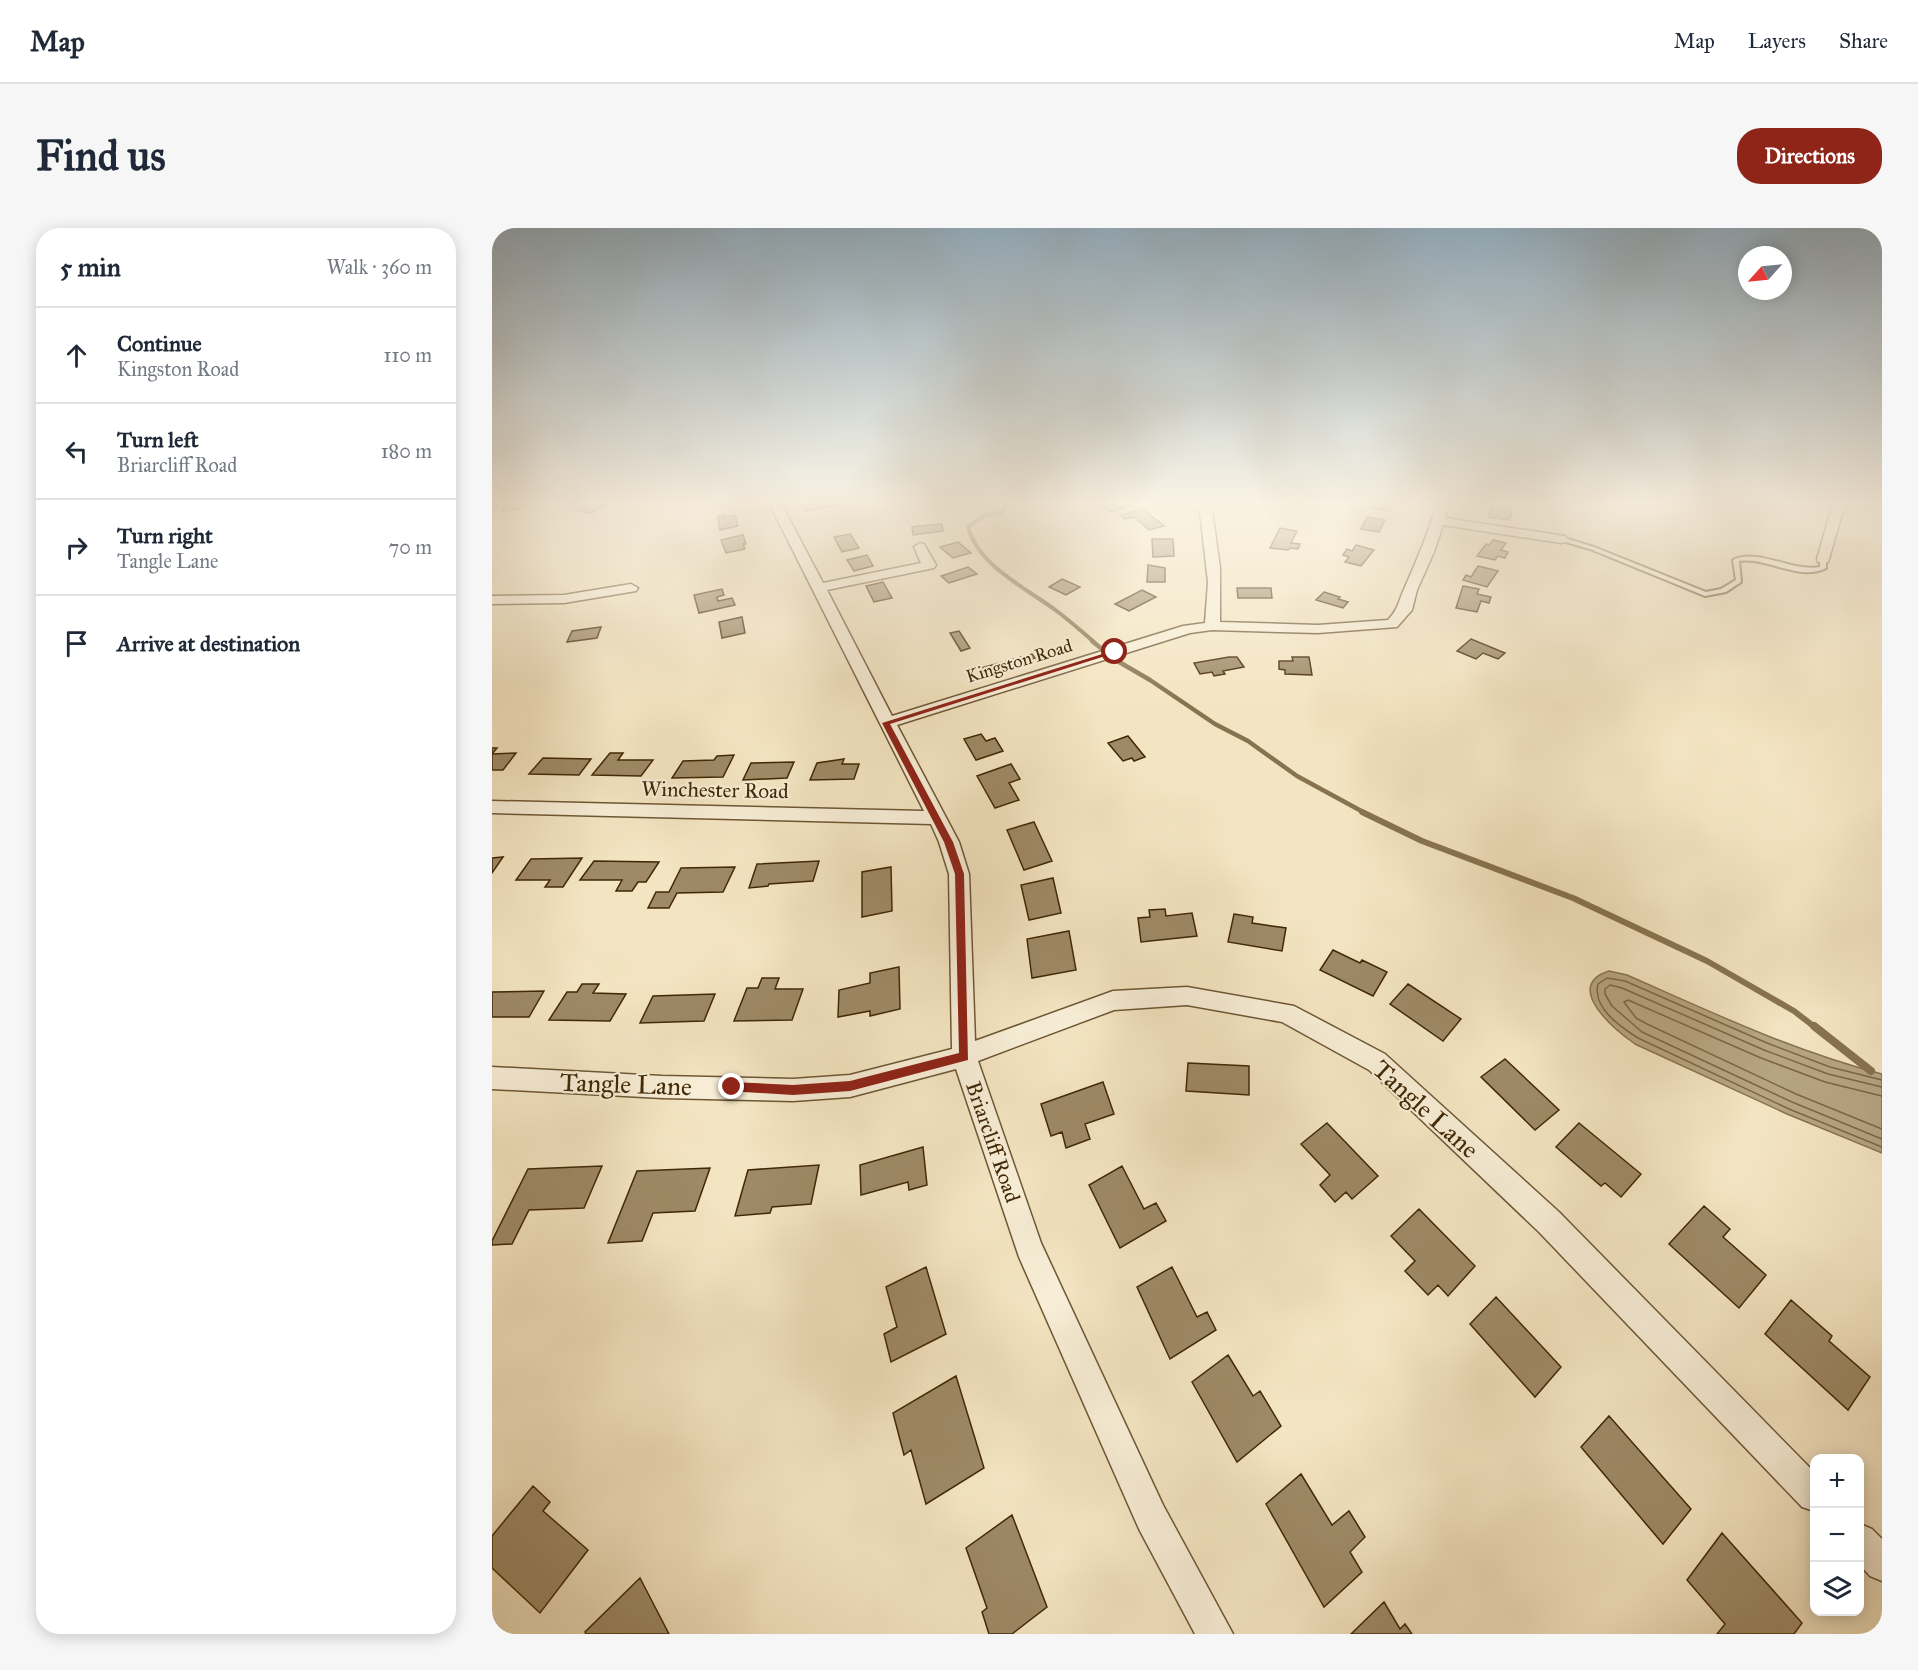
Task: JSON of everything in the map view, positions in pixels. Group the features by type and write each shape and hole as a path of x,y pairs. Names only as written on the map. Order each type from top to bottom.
{"street":[{"name":"Briarcliff Road","path":"810,571 886,723 949,842 959,874 964,1056 1029,1247 1151,1517 1215,1634"},
{"path":"819,588 902,571"},
{"path":"1212,626 1214,571"},
{"name":"Kingston Road","path":"886,723 1188,629 1212,626 1318,629 1392,624 1405,610 1410,590 1419,571"},
{"path":"492,600 564,599 631,588"},
{"name":"Winchester Road","path":"492,807 937,818"},
{"name":"Tangle Lane","path":"492,1078 662,1087 793,1090 850,1086 964,1056 1113,1001 1188,996 1286,1013 1377,1062 1549,1222 1810,1490"},
{"path":"1864,1545 1882,1564"}],"lane":[{"path":"1648,571 1705,594 1718,593 1731,588 1739,581 1738,571"}],"water":[{"path":"1609,971 1627,975 1784,1042 1882,1074 1882,1153 1787,1114 1635,1044 1606,1019 1591,997 1590,987 1596,978"}],"building":[{"path":"957,571 973,571 977,574 949,583 941,576"},
{"path":"1148,571 1165,571 1165,582 1147,582"},
{"path":"1475,571 1498,571 1487,587 1463,580 1466,575 1471,577"},
{"path":"1062,579 1080,587 1066,595 1049,587"},
{"path":"883,582 892,598 874,602 866,586"},
{"path":"1463,586 1479,589 1477,594 1491,597 1489,603 1481,601 1477,612 1456,608"},
{"path":"1237,588 1271,588 1272,598 1238,598"},
{"path":"722,589 724,595 717,597 718,601 732,598 735,605 699,613 694,595"},
{"path":"1142,590 1156,597 1129,611 1115,604"},
{"path":"1324,592 1348,602 1343,608 1316,600"},
{"path":"742,617 745,633 722,638 719,622"},
{"path":"601,627 597,638 567,642 572,631"},
{"path":"959,631 970,648 961,651 950,633"},
{"path":"1471,639 1505,653 1498,659 1483,653 1476,659 1457,651"},
{"path":"1032,654 1035,658 1021,662 1023,664 982,674 978,669"},
{"path":"1237,657 1244,667 1223,671 1225,674 1214,676 1212,672 1200,674 1194,663"},
{"path":"1292,657 1309,657 1312,675 1285,674 1285,670 1279,669 1279,661 1293,661"},
{"path":"981,734 986,741 995,738 1003,751 976,760 964,739"},
{"path":"1128,736 1145,757 1134,761 1132,758 1123,761 1108,743"},
{"path":"516,753 503,770 492,770 492,754"},
{"path":"610,753 623,753 618,760 653,760 641,776 592,775"},
{"path":"734,755 723,777 672,778 683,761 714,760 717,756"},
{"path":"543,758 591,759 579,775 529,774"},
{"path":"844,759 842,764 859,764 854,779 810,780 817,763"},
{"path":"794,762 787,778 743,780 751,763"},
{"path":"1011,764 1020,779 1009,783 1019,800 995,808 977,776"},
{"path":"1034,822 1052,861 1024,870 1007,830"},
{"path":"503,857 492,873 492,858"},
{"path":"582,858 563,887 545,887 550,880 516,880 531,859"},
{"path":"594,861 659,862 646,882 638,882 632,891 616,891 622,880 580,880"},
{"path":"819,861 813,881 769,884 749,888 757,864"},
{"path":"735,867 723,892 677,893 669,908 648,908 656,892 669,892 681,868"},
{"path":"891,867 892,911 862,917 862,872"},
{"path":"1053,878 1061,913 1029,920 1021,885"},
{"path":"1165,909 1166,916 1192,913 1197,936 1141,942 1138,918 1150,917 1149,910"},
{"path":"1234,914 1253,917 1252,923 1286,928 1282,951 1228,942"},
{"path":"1069,931 1076,970 1032,978 1027,939"},
{"path":"1333,950 1360,963 1362,960 1387,972 1373,996 1320,970"},
{"path":"899,967 900,1009 870,1016 870,1011 838,1017 839,990 870,983 870,973"},
{"path":"762,978 779,978 775,989 803,989 792,1020 734,1021 747,988 758,988"},
{"path":"582,984 599,984 593,993 626,994 610,1021 549,1020 567,992 577,992"},
{"path":"1408,984 1461,1019 1443,1041 1390,1004"},
{"path":"544,991 529,1017 492,1017 492,992"},
{"path":"715,994 704,1021 640,1023 653,996"},
{"path":"1505,1059 1559,1110 1535,1130 1481,1077"},
{"path":"1188,1063 1249,1066 1249,1095 1186,1091"},
{"path":"1103,1082 1114,1114 1085,1124 1090,1139 1066,1148 1062,1132 1051,1136 1041,1104"},
{"path":"1327,1123 1378,1176 1352,1199 1346,1192 1335,1202 1320,1185 1330,1175 1301,1144"},
{"path":"1579,1123 1641,1174 1621,1197 1605,1183 1601,1186 1556,1147"},
{"path":"923,1147 927,1185 909,1190 908,1182 861,1195 860,1165"},
{"path":"819,1165 811,1204 772,1207 770,1213 735,1216 748,1170"},
{"path":"602,1166 584,1208 529,1210 512,1244 492,1245 528,1169"},
{"path":"1122,1166 1144,1209 1156,1203 1166,1221 1120,1248 1089,1185"},
{"path":"710,1168 695,1211 653,1213 642,1241 608,1243 637,1171"},
{"path":"1704,1206 1730,1229 1723,1237 1766,1275 1739,1308 1669,1244"},
{"path":"1419,1209 1475,1266 1448,1296 1438,1285 1428,1295 1405,1271 1415,1261 1391,1236"},
{"path":"926,1267 946,1334 891,1362 884,1334 897,1327 886,1287"},
{"path":"1172,1267 1197,1317 1207,1312 1216,1330 1170,1359 1137,1287"},
{"path":"1496,1297 1561,1367 1535,1397 1470,1324"},
{"path":"1791,1300 1832,1336 1829,1341 1870,1377 1848,1410 1765,1334"},
{"path":"1228,1355 1253,1396 1260,1391 1281,1426 1237,1462 1192,1382"},
{"path":"956,1376 984,1468 926,1504 911,1450 904,1455 893,1413"},
{"path":"1609,1416 1691,1509 1663,1544 1581,1447"},
{"path":"1301,1474 1332,1525 1349,1511 1365,1537 1350,1552 1362,1572 1324,1607 1266,1504"},
{"path":"533,1486 550,1502 543,1511 588,1550 540,1613 492,1568 492,1536"},
{"path":"1012,1515 1047,1607 1012,1634 989,1634 982,1612 987,1608 966,1548"},
{"path":"1722,1533 1802,1623 1794,1634 1717,1634 1725,1624 1687,1580"},
{"path":"640,1578 669,1634 586,1634 585,1632"},
{"path":"1384,1602 1400,1629 1405,1624 1412,1634 1351,1634"}],"waterway":[{"path":"999,571 1059,613 1094,642"},
{"path":"1092,641 1102,649"},
{"path":"1114,659 1150,680 1215,724 1248,741 1297,776 1365,813"},
{"path":"1362,812 1422,841 1573,898 1707,961 1794,1011 1816,1028"},
{"path":"1814,1026 1871,1071"}],"route":[{"path":"732,1087 793,1090 850,1086 964,1056 959,874 949,842 886,723 1115,652"}]}
